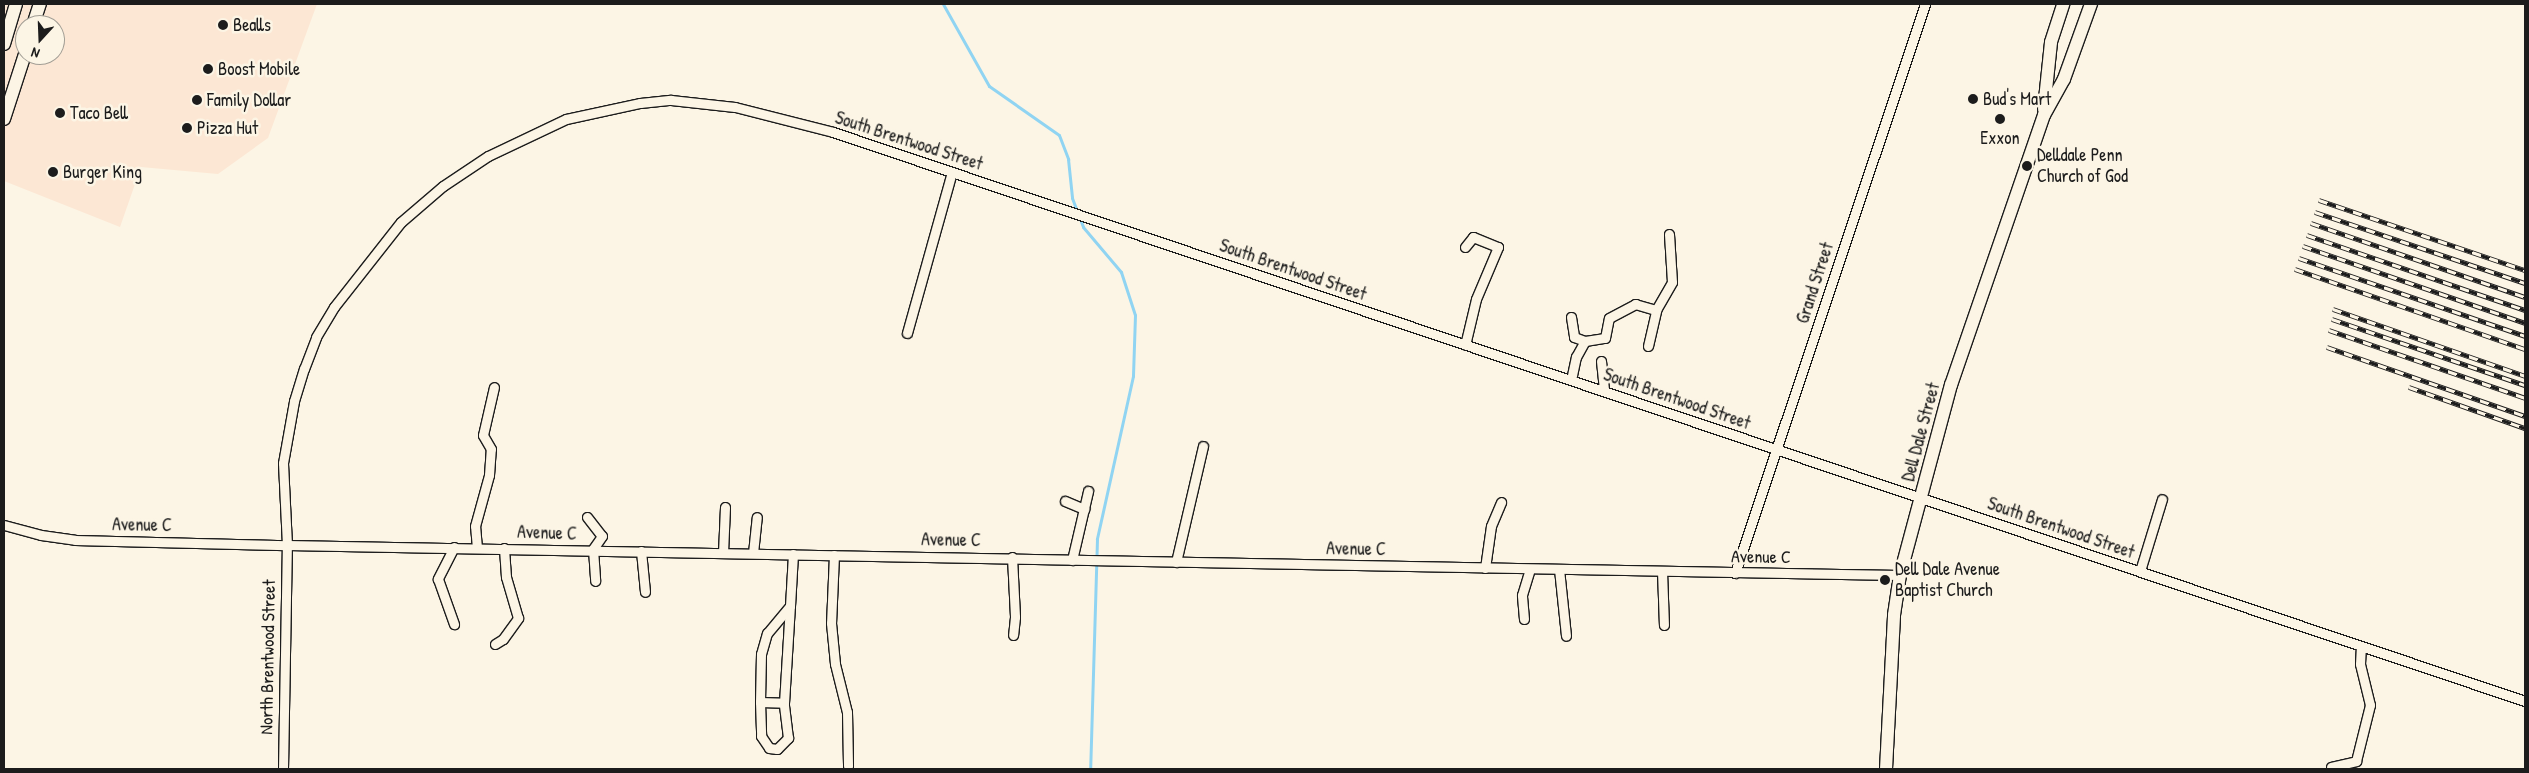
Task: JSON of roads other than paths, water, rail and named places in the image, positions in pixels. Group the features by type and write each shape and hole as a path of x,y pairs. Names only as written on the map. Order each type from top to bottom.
{"main road":[{"path":"4,44 16,4"},
{"name":"Dell Dale Street","path":"2044,115 2051,42 2063,4"},
{"name":"Dell Dale Street","path":"1886,769 1894,614 1900,575 1951,385 2044,115 2064,79 2091,4"},
{"path":"4,119 21,65"}],"street":[{"name":"Grand Street","path":"1735,573 1925,4"},
{"name":"South Brentwood Street","path":"286,545 283,463 294,401 316,338 354,277 388,235 428,197 488,156 550,125 581,115 640,103 686,100 735,107 806,124 2525,701"},
{"path":"907,333 952,172"},
{"path":"1648,346 1656,310 1672,282 1669,234"},
{"path":"1465,247 1472,237 1498,247 1476,299 1465,345"},
{"path":"1570,317 1574,337 1586,341 1605,338 1609,318 1635,304 1656,310"},
{"path":"1572,380 1576,357 1586,341"},
{"path":"1601,361 1604,391"},
{"path":"477,548 475,526 489,475 492,449 483,435 494,387"},
{"path":"1176,562 1203,446"},
{"path":"1072,560 1088,491"},
{"path":"2140,571 2162,499"},
{"path":"1065,502 1084,509"},
{"path":"1485,568 1491,526 1501,502"},
{"path":"724,552 726,507"},
{"path":"588,517 602,536 594,550 595,581"},
{"path":"753,553 757,517"},
{"name":"Avenue C","path":"4,525 41,535 75,540 1900,575"},
{"name":"North Brentwood Street","path":"283,769 286,545"},
{"path":"454,547 438,579 454,624"},
{"path":"495,644 503,639 518,618 506,577 504,548"},
{"path":"641,551 645,592"},
{"path":"790,606 767,633 761,654 761,736 769,748 777,749 788,738 784,703 794,554"},
{"path":"834,555 830,623 835,664 847,712 848,766"},
{"path":"1012,557 1015,617 1012,635"},
{"path":"1524,619 1522,595 1530,569"},
{"path":"1559,569 1566,636"},
{"path":"1662,571 1664,625"},
{"path":"2331,767 2356,761 2370,705 2360,664 2361,646"},
{"path":"760,702 784,703"}],"waterway":[{"path":"943,4 989,86 1059,135 1068,159 1072,198 1083,227 1121,272 1135,315 1133,376 1097,539 1090,769"}],"railway":[{"path":"2319,200 2525,270"},
{"path":"2315,212 2525,283"},
{"path":"2311,223 2525,297"},
{"path":"2307,235 2525,310"},
{"path":"2303,246 2525,323"},
{"path":"2299,258 2525,336"},
{"path":"2295,269 2525,349"},
{"path":"2333,309 2525,376"},
{"path":"2332,319 2525,385"},
{"path":"2329,330 2525,398"},
{"path":"2327,347 2525,416"},
{"path":"2409,387 2525,428"}],"place":[{"name":"Bealls","path":"223,25"},
{"name":"Boost Mobile","path":"208,69"},
{"name":"Bud's Mart","path":"1973,99"},
{"name":"Family Dollar","path":"197,100"},
{"name":"Taco Bell","path":"60,113"},
{"name":"Exxon","path":"2000,119"},
{"name":"Pizza Hut","path":"187,128"},
{"name":"Delldale Penn Church of God","path":"2027,166"},
{"name":"Burger King","path":"53,172"},
{"name":"Dell Dale Avenue Baptist Church","path":"1885,580"}]}
